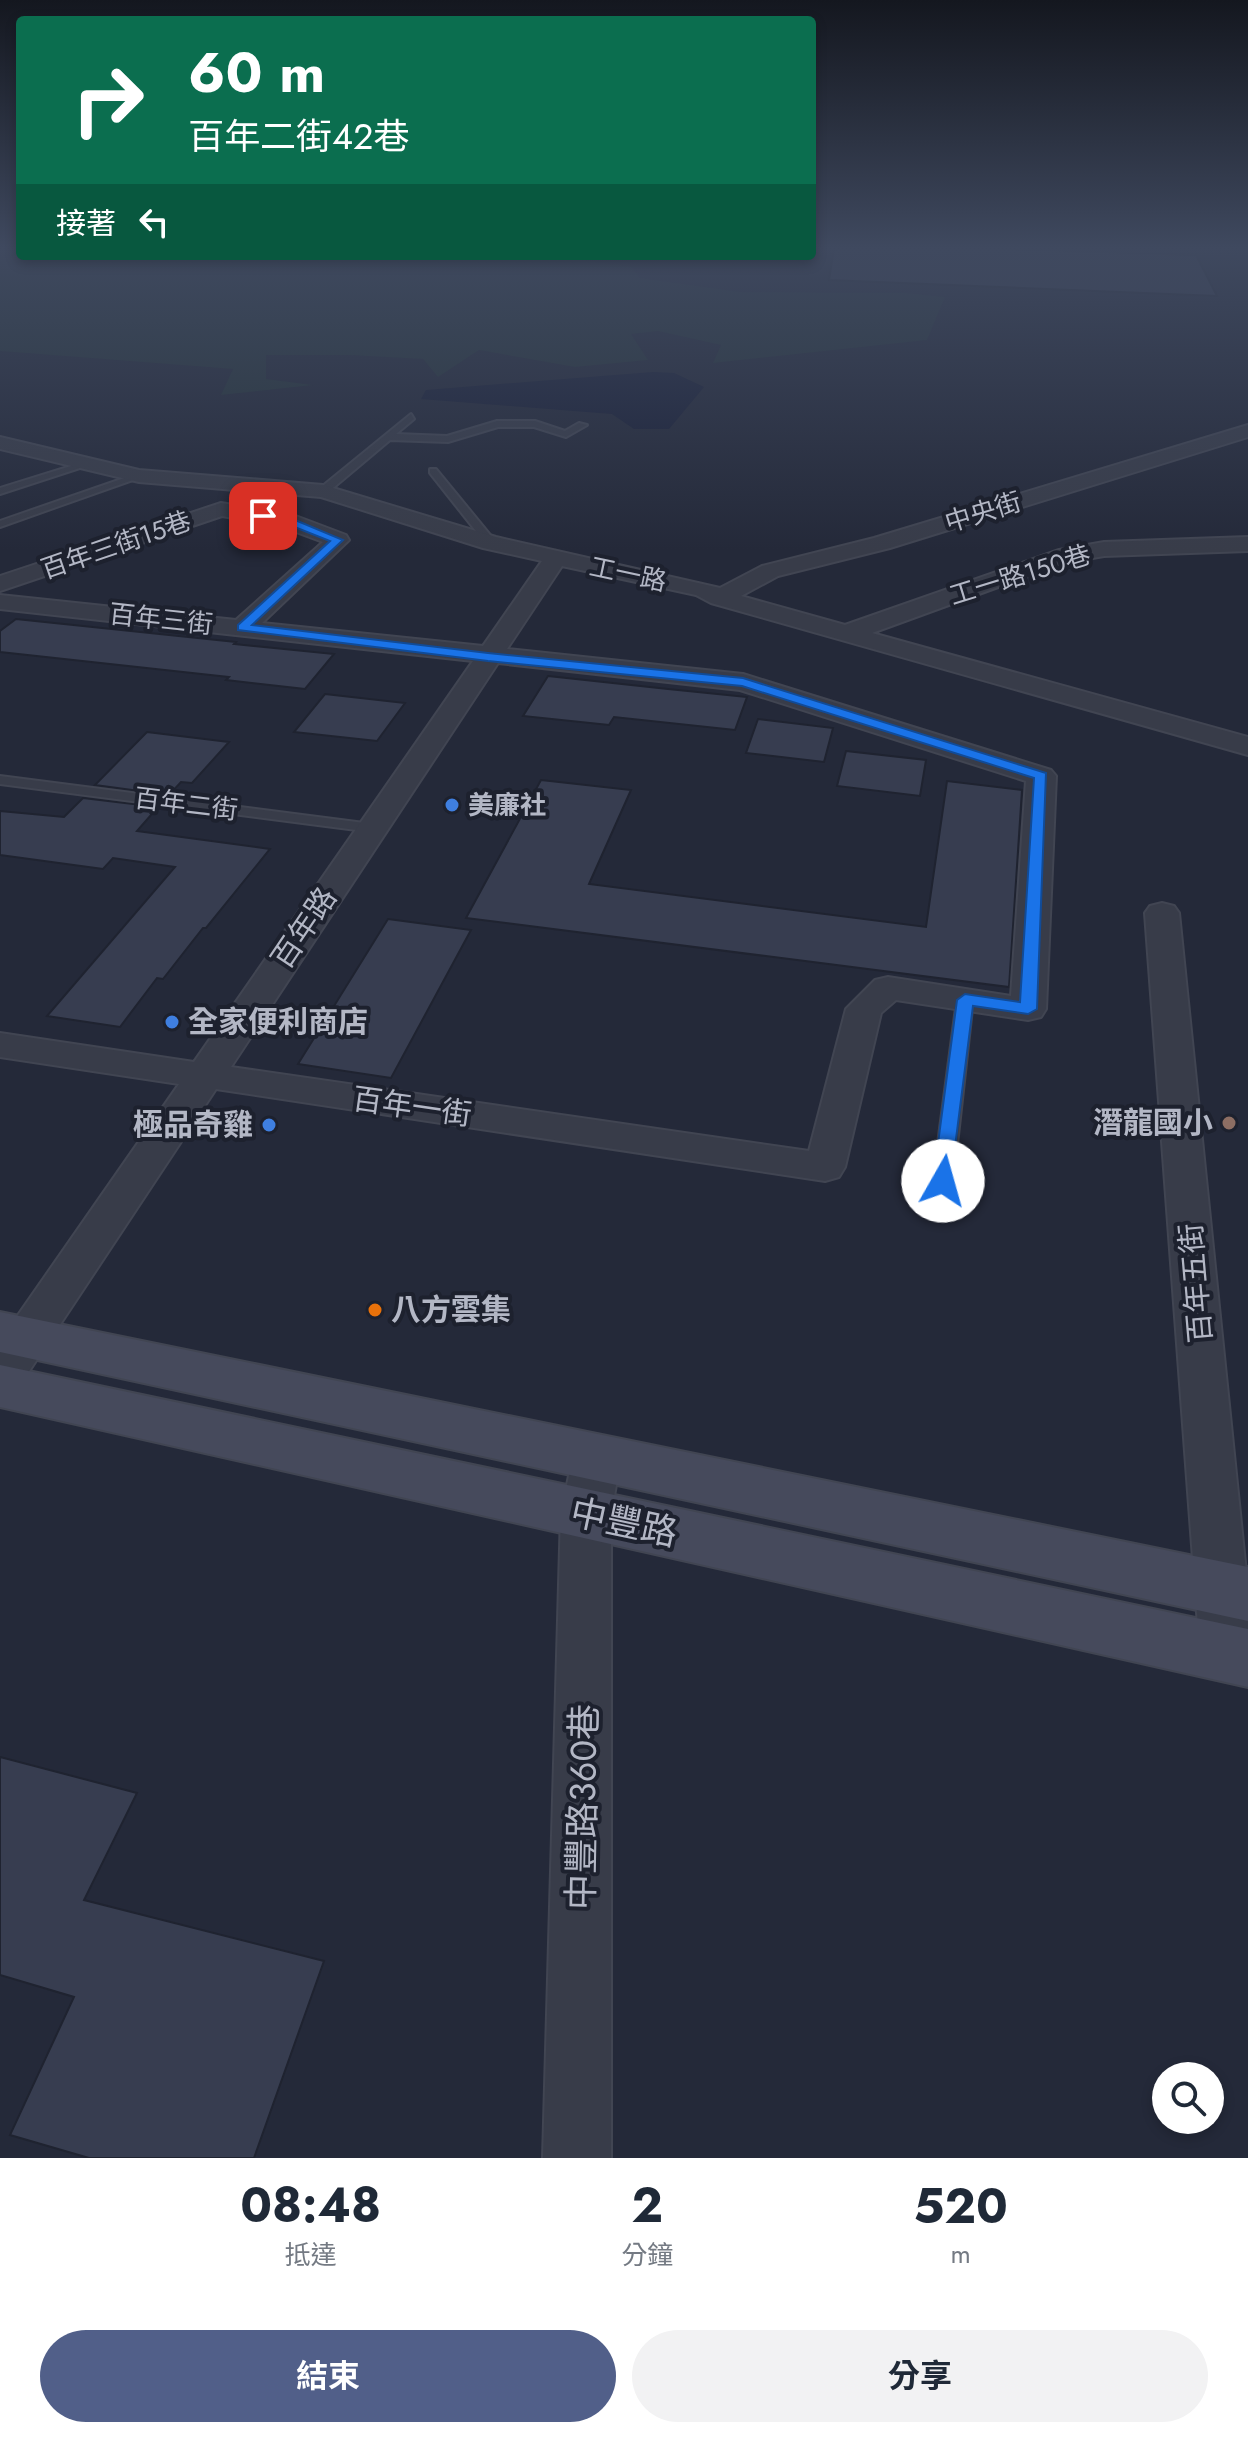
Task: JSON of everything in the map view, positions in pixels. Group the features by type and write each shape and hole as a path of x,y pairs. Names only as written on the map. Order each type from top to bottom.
{"main road":[{"name":"中豐路","path":"7,1358 597,1457 1236,1591"},
{"name":"中豐路","path":"7,1358 586,1513 1238,1655"}],"street":[{"name":"中央街","path":"720,598 770,571 882,543 1248,431"},
{"name":"工一路","path":"1,444 139,476 323,491 491,543 704,590 720,598 1248,746"},
{"name":"百年三街15巷","path":"0,584 221,509 285,520 338,540 242,628"},
{"name":"工一路150巷","path":"847,633 1059,557 1104,549 1248,544"},
{"name":"百年路","path":"7,1358 204,1076 555,559"},
{"name":"百年三街","path":"0,602 488,657 743,682 1041,776 1028,1009 965,1000"},
{"name":"百年五街","path":"1162,913 1236,1591 1238,1655"},
{"name":"百年一街","path":"0,1045 825,1167 864,1009 888,988 965,1000"},
{"name":"中豐路360巷","path":"577,2158 586,1513 597,1457"}],"lane":[{"path":"323,491 411,417"},
{"path":"390,437 448,439 497,424 535,424 566,434"},
{"path":"553,445 582,425"},
{"path":"0,491 87,464"},
{"path":"433,471 491,543"},
{"path":"0,524 139,476"},
{"name":"百年二街","path":"0,780 372,828"},
{"path":"943,1181 965,1000"}],"shaded area":[{"path":"641,349 648,360 575,367 479,350 438,377 423,359 266,355 266,379 313,385 221,395 233,369 0,351"},
{"path":"719,349 846,349 713,363"}],"water":[{"path":"653,372 674,373 704,387 669,429 634,429 612,414 421,399 426,390"}],"building":[{"path":"16,619 334,654 305,689 226,680 229,677 0,652 0,631"},
{"path":"548,676 747,697 735,730 614,717 609,725 523,716"},
{"path":"325,694 405,703 377,741 294,732"},
{"path":"758,719 833,728 824,762 746,753"},
{"path":"147,732 229,742 192,783 181,782 169,795 95,785"},
{"path":"846,751 926,760 920,796 837,786"},
{"path":"541,780 631,790 589,884 926,927 947,781 1022,790 1009,987 466,918"},
{"path":"83,798 158,807 137,831 270,849 163,979 157,978 120,1027 47,1016 175,867 113,858 103,869 0,855 0,811 64,817"},
{"path":"388,919 471,930 391,1078 298,1064"},
{"path":"0,1757 137,1793 84,1900 324,1961 254,2158 89,2158 10,2135 74,1997 0,1975"}],"place":[{"name":"美廉社","path":"452,805"},
{"name":"全家便利商店","path":"172,1022"},
{"name":"潛龍國小","path":"1229,1123"},
{"name":"極品奇雞","path":"269,1125"},
{"name":"八方雲集","path":"375,1310"}],"route":[{"path":"263,516 285,520 338,540 242,628 488,657 743,682 1041,776 1028,1009 965,1000 943,1181"}]}
